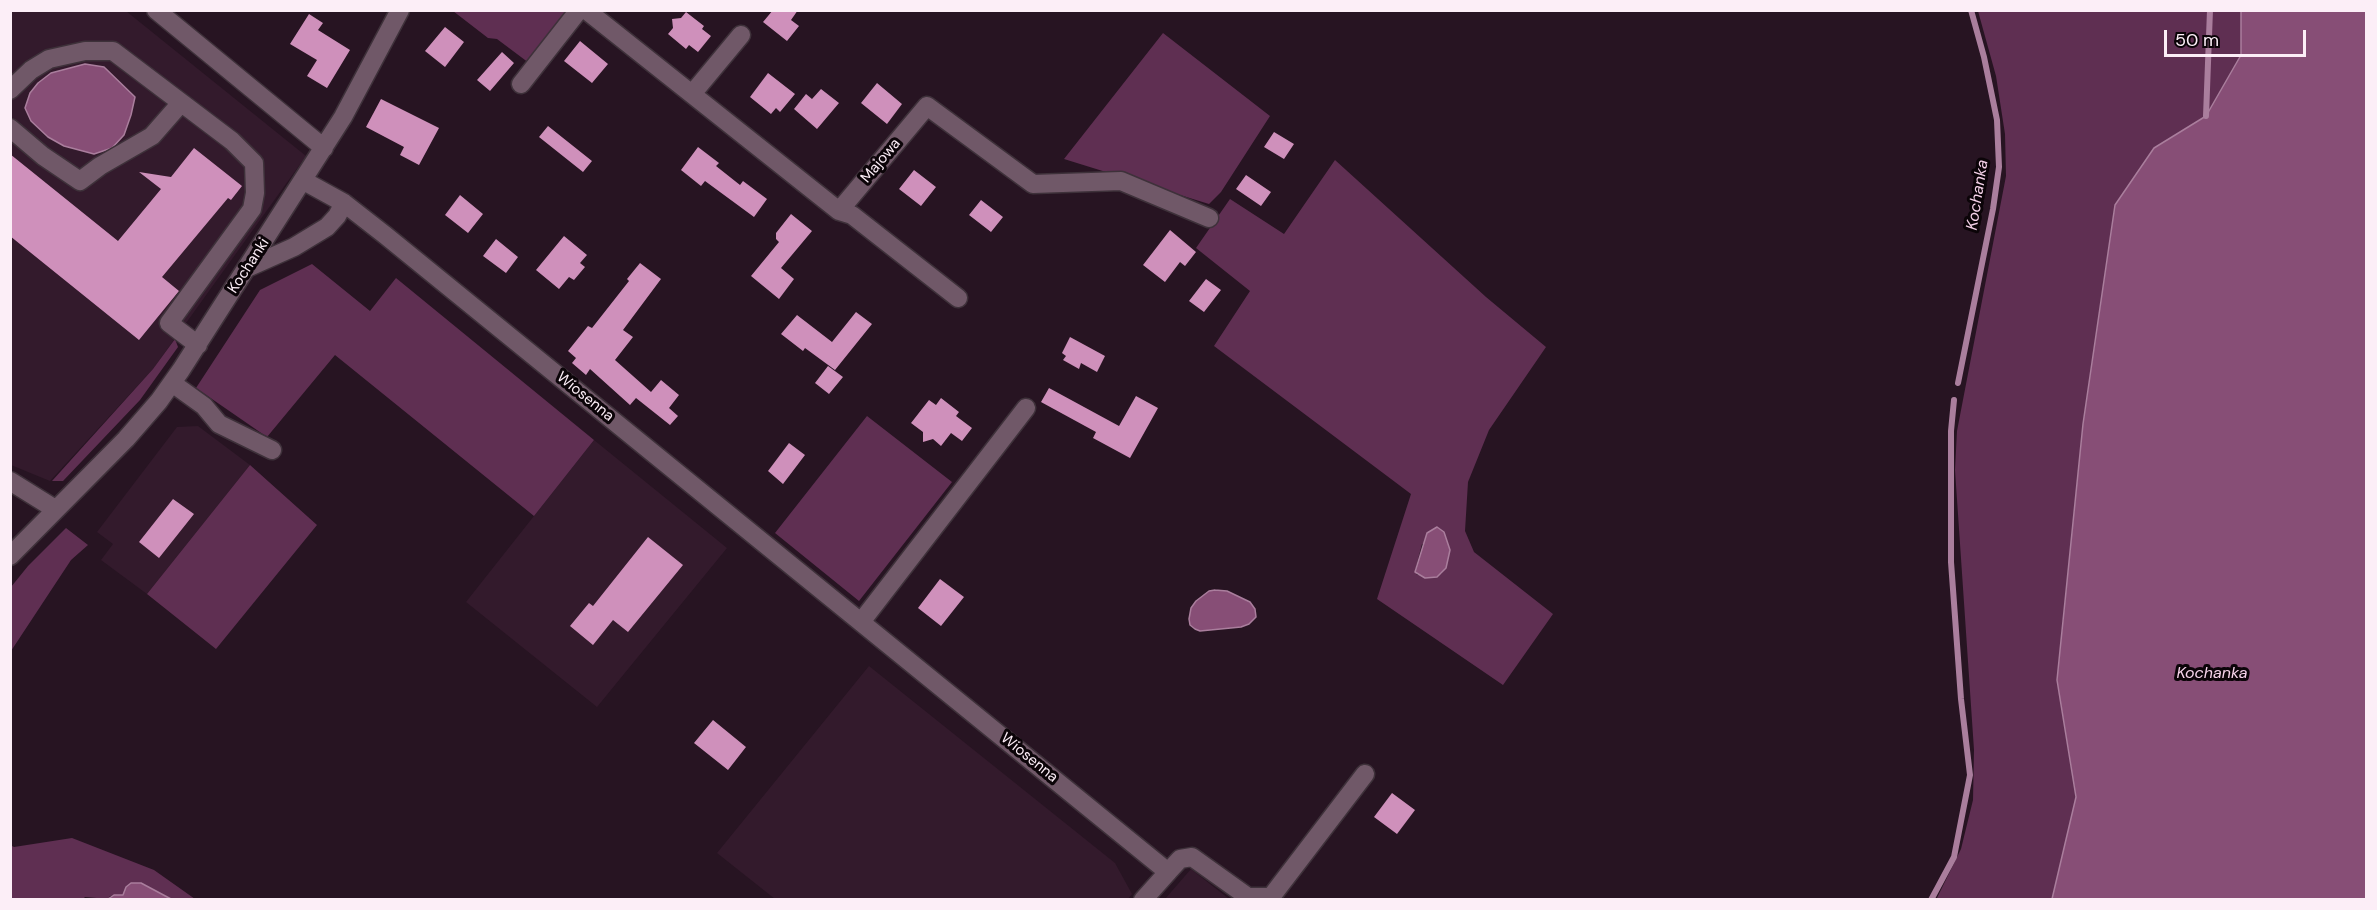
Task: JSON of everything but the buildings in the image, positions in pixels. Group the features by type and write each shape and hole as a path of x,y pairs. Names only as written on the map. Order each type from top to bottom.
{"street":[{"path":"156,10 324,148"},
{"name":"Kochanki","path":"10,556 126,439 171,383 198,345 324,148 400,10"},
{"path":"521,84 579,10"},
{"path":"586,10 839,211 852,215 958,298"},
{"path":"692,94 741,35"},
{"path":"10,90 31,70 49,59 85,51 113,51 243,151 254,163 252,209 169,323 198,345"},
{"path":"10,128 43,156 80,181 100,166 152,136 180,104"},
{"name":"Majowa","path":"839,211 927,106 1033,184 1121,181 1209,218"},
{"name":"Wiosenna","path":"303,181 344,203 1168,872"},
{"path":"248,268 294,247 327,227 337,216 344,203"},
{"path":"171,383 204,406 219,424 272,450"},
{"path":"861,622 1026,408"},
{"path":"10,481 55,509"},
{"path":"1143,900 1180,859 1192,857 1248,897 1271,897 1365,774"}],"shaded area":[{"path":"10,11 126,11 306,156 153,369 50,481 11,465"},
{"path":"453,11 566,11 566,16 529,63 497,39 488,38"},
{"path":"1978,11 2241,11 2241,55 2206,116 2154,148 2115,205 2083,424 2057,680 2076,797 2052,899 1936,900 1961,849 1973,800 1974,750 1955,470 1957,431 2006,176 2005,134 1996,76"},
{"path":"1163,33 1270,116 1221,192 1209,204 1064,159"},
{"path":"1335,160 1486,297 1546,347 1489,430 1468,482 1465,531 1474,552 1553,614 1503,685 1377,599 1411,494 1214,346 1250,291 1196,248 1230,199 1284,234","holes":["1422,544 1450,550 1446,567 1441,574 1417,575 1415,571"]},
{"path":"312,264 370,311 396,278 594,440 534,516 335,355 267,437 196,388 260,290"},
{"path":"175,339 178,347 140,400 63,481 52,481 153,369"},
{"path":"867,416 952,482 859,601 775,533"},
{"path":"198,426 250,465 147,594 101,560 113,544 97,532 177,427"},
{"path":"594,440 727,548 597,707 466,602"},
{"path":"250,465 317,525 216,649 147,594"},
{"path":"66,528 88,545 71,560 11,651 11,587 28,566"},
{"path":"869,666 1115,863 1132,894 1127,900 775,899 717,853"},
{"path":"72,838 154,870 195,899 171,899 141,883 126,887 123,895 110,896 108,899 85,897 82,900 11,899 10,845 14,847"},
{"path":"1191,869 1229,899 1165,899"}],"water":[{"name":"Kochanka","path":"2241,11 2366,11 2366,899 2052,899 2076,797 2057,680 2083,424 2115,205 2154,148 2206,116 2241,55"},
{"path":"85,64 104,67 135,97 124,135 112,148 94,154 64,146 48,137 31,121 25,108 30,93 51,73"},
{"path":"1437,527 1444,532 1450,550 1446,568 1437,577 1425,578 1415,572 1427,533"},
{"path":"1209,591 1227,591 1250,602 1255,609 1256,617 1249,624 1241,627 1200,631 1195,629 1190,625 1191,608"},
{"path":"131,883 141,883 171,899 108,899 114,895 123,895 126,887"}],"waterway":[{"name":"Kochanka","path":"1958,383 1993,209 1999,167 1997,120 1984,57 1971,10"},
{"path":"2206,116 2210,10"},
{"name":"Kochanka","path":"1931,900 1954,857 1970,775 1961,699 1951,562 1951,431 1954,400"}]}
